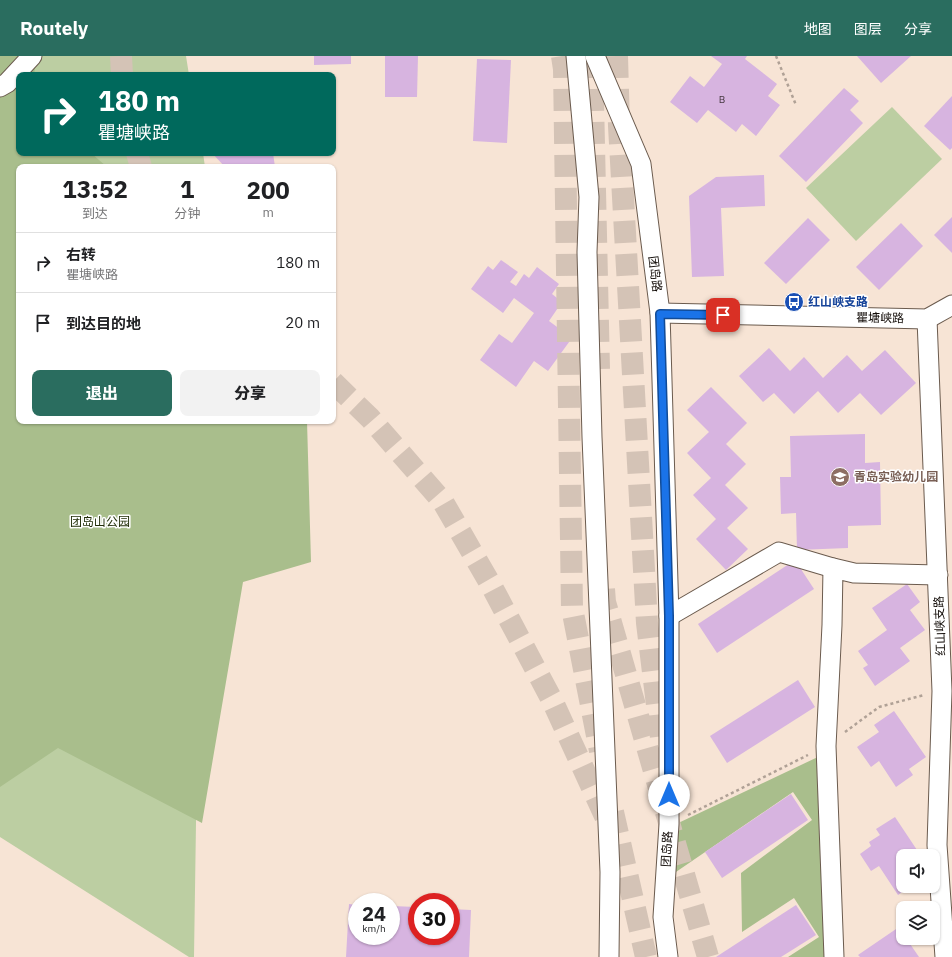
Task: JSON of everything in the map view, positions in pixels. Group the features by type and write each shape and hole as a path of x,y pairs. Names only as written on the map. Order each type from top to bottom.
{"street":[{"path":"17,72 32,56"},
{"path":"576,56 589,197 588,283 610,872 609,957"},
{"name":"团岛路","path":"595,56 641,164 660,314 669,616 669,824 664,917 668,957"},
{"path":"0,87 7,83 16,73"},
{"path":"927,319 952,305"},
{"name":"瞿塘峡路","path":"660,314 927,319"},
{"name":"红山峡支路","path":"927,319 942,691 937,845 945,957"},
{"path":"669,616 779,552 854,573 938,575"},
{"path":"833,568 832,625 826,746 834,957"}],"path":[{"path":"776,56 796,104"}],"green space":[{"name":"团岛山公园","path":"0,56 186,56 189,72 16,72 16,156 203,156 205,164 16,164 16,424 202,424 194,957 189,957 0,837"},
{"name":"团岛山公园","path":"0,56 37,56 34,72 16,72 16,156 94,156 104,164 16,164 16,424 307,424 311,562 243,582 202,823 58,748 0,787"},
{"path":"892,107 942,159 856,241 806,188"},
{"path":"820,756 827,957 788,957 819,937 794,898 742,932 741,873 812,820 793,792 673,874 674,825"}],"building":[{"path":"314,56 351,56 351,64 314,65"},
{"path":"385,56 418,56 417,97 385,97"},
{"path":"711,56 747,56 745,59 777,84 768,96 780,105 756,136 742,124 736,132 708,110 697,123 670,102 690,76 704,87 722,64"},
{"path":"857,56 911,56 881,83"},
{"path":"477,59 511,60 507,143 473,141"},
{"path":"844,88 859,101 850,110 863,123 806,182 779,156"},
{"path":"952,96 952,148 950,150 924,126"},
{"path":"215,156 273,156 275,164 222,164"},
{"path":"764,175 765,206 721,208 724,276 692,277 689,196 716,177"},
{"path":"952,217 952,253 934,235"},
{"path":"808,218 830,240 786,284 764,263"},
{"path":"901,223 923,246 879,290 856,267"},
{"path":"501,260 518,272 510,282 516,286 524,274 529,278 537,267 559,284 552,294 562,302 549,321 572,338 548,371 534,361 516,387 480,360 499,334 512,343 534,313 514,298 503,313 471,289 488,266 493,270"},
{"path":"769,348 790,371 804,357 823,378 847,355 862,371 885,350 916,383 881,415 860,393 838,413 818,391 794,414 774,393 763,402 739,376"},
{"path":"711,387 747,423 726,444 746,464 725,485 748,508 727,528 748,549 726,570 696,539 716,519 693,495 711,478 687,453 709,432 687,410"},
{"path":"865,434 865,463 880,462 881,525 848,526 848,548 797,550 796,513 781,514 780,477 791,477 790,436"},
{"path":"795,560 814,589 717,653 698,624"},
{"path":"907,584 920,602 910,610 925,630 900,648 910,661 875,686 863,668 868,665 858,651 887,630 872,608"},
{"path":"798,680 815,707 727,763 710,736"},
{"path":"894,711 926,757 909,769 913,775 896,787 879,761 871,767 857,747 879,732 874,725"},
{"path":"791,794 808,820 722,878 705,852"},
{"path":"895,817 916,849 896,849 896,892 879,866 871,871 860,854 871,846 869,842 880,835 876,829"},
{"path":"796,905 816,935 781,957 716,957"},
{"path":"400,906 408,907 408,945 460,945 460,909 471,910 469,957 346,957 348,922 348,945 400,945"},
{"path":"896,929 896,945 911,945 919,957 860,957 858,955"}],"tunnel":[{"path":"121,56 122,72"},
{"path":"562,56 564,69 572,608 600,751"},
{"path":"592,56 599,369"},
{"path":"617,56 619,126 647,623 663,754"},
{"path":"138,156 140,164"},
{"path":"336,385 370,418 443,502 491,585 552,700 610,827"},
{"path":"604,589 605,602 708,957"},
{"path":"613,812 646,957"}],"place":[{"name":"红山峡支路","path":"794,302"},
{"name":"青岛实验幼儿园","path":"840,477"}],"route":[{"path":"669,795 669,616 660,314 723,315"}]}
